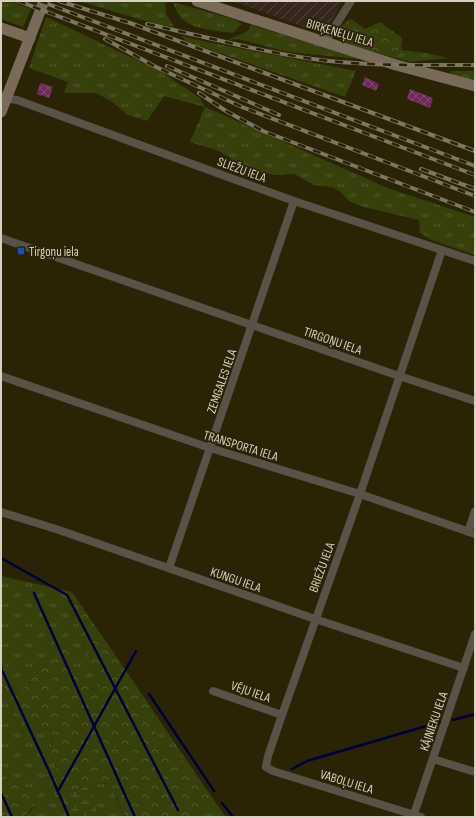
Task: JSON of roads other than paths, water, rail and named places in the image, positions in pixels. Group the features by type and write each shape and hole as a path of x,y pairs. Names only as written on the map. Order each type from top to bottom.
{"main road":[{"path":"1,112 4,98 44,1"},
{"name":"BIRĶENEĻU IELA","path":"197,1 396,64 475,86"},
{"path":"1,28 30,38"}],"street":[{"path":"325,42 351,1"},
{"name":"SLIEŽU IELA","path":"4,98 17,100 294,201 475,261"},
{"name":"ZEMGALES IELA","path":"169,568 294,201"},
{"name":"TIRGOŅU IELA","path":"1,238 475,401"},
{"name":"BRIEŽU IELA","path":"266,767 268,756 360,494 442,250"},
{"name":"TRANSPORTA IELA","path":"1,376 210,448 360,494 472,533"},
{"path":"472,533 475,511"},
{"name":"KUNGU IELA","path":"1,512 56,529 315,619 464,668"},
{"name":"KĀJNIEKU IELA","path":"416,816 433,759 475,634"},
{"name":"VĒJU IELA","path":"213,691 282,715"},
{"path":"433,759 475,772"},
{"name":"VABOĻU IELA","path":"266,767 273,771 416,816"}],"waterway":[{"path":"1,558 67,595 178,810"},
{"path":"34,593 135,817"},
{"path":"58,791 136,651"},
{"path":"1,668 69,817"},
{"path":"149,694 214,791"},
{"path":"453,720 475,714"},
{"path":"292,769 307,761 440,722"},
{"path":"1,793 12,817"},
{"path":"222,803 233,817"}],"railway":[{"path":"18,1 475,175"},
{"path":"40,1 475,166"},
{"path":"59,1 130,23 475,151"},
{"path":"147,24 260,50 329,61 383,64 475,65"},
{"path":"105,39 154,66 242,107 475,196"},
{"path":"167,66 279,115"},
{"path":"199,93 226,111 263,131 475,212"},
{"path":"421,169 475,189"}],"place":[{"name":"Tirgoņu iela","path":"21,251"}]}
